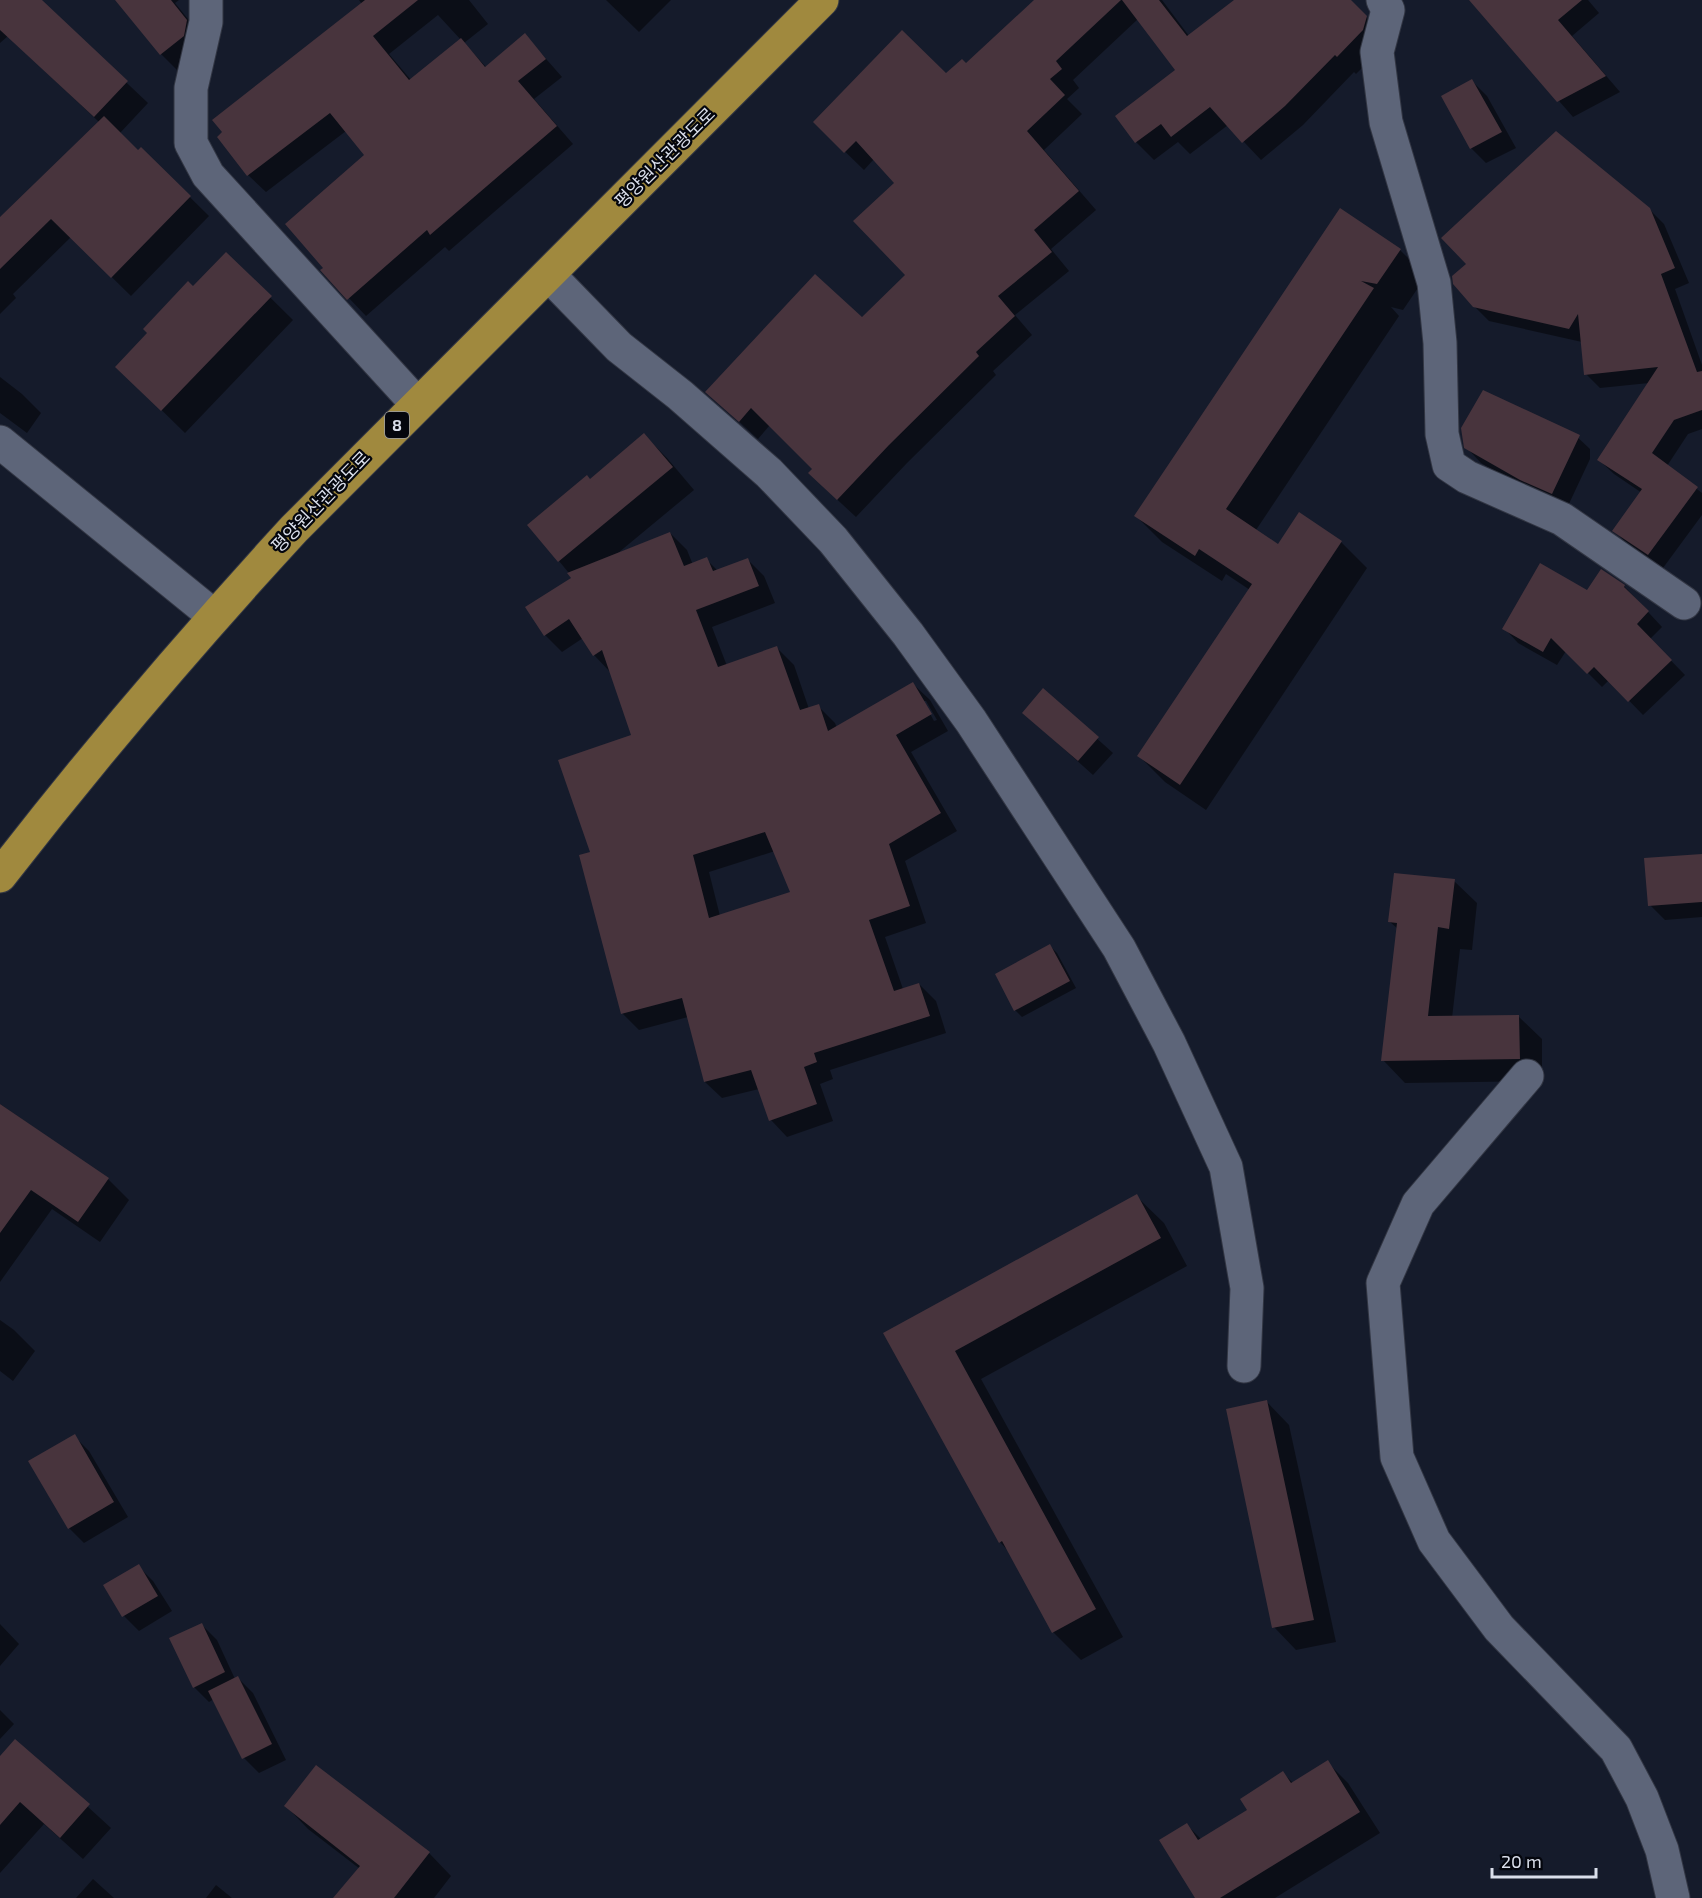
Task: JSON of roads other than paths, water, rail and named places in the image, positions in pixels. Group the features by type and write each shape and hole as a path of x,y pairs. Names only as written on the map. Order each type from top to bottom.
{"highway":[{"name":"평양원산관광도로","path":"0,876 68,788 214,616 294,529 822,0"}],"street":[{"path":"206,0 206,22 191,88 191,143 199,159 208,175 417,404"},
{"path":"1383,0 1388,10 1377,52 1386,122 1434,283 1440,343 1442,434 1449,465 1467,477 1562,519 1684,603"},
{"path":"549,275 619,347 680,394 769,473 833,540 908,634 971,721 1102,921 1119,948 1169,1043 1226,1167 1247,1288 1244,1366"},
{"path":"0,442 214,616"},
{"path":"1527,1076 1418,1204 1383,1283 1397,1456 1440,1550 1499,1628 1616,1749 1642,1798 1662,1850 1673,1898"}]}
